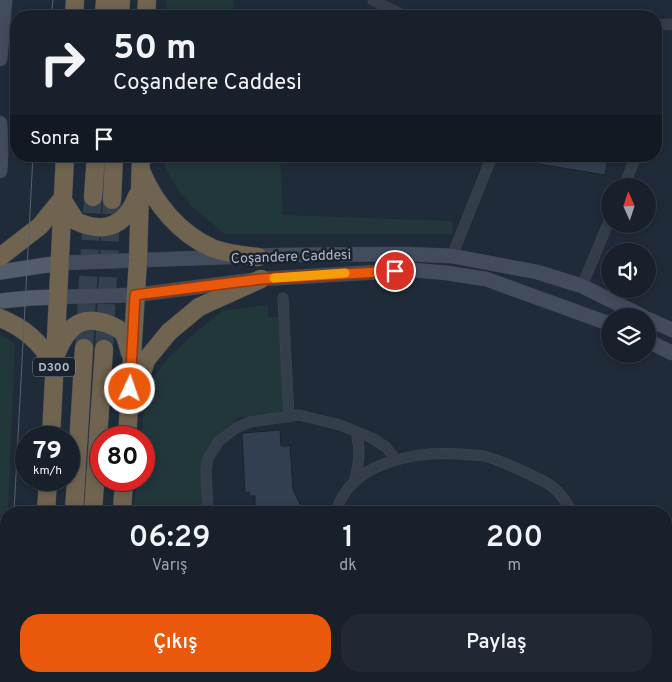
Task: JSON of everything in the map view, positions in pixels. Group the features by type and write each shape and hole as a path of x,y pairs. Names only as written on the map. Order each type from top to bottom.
{"highway":[{"name":"D300","path":"51,426 65,162"},
{"path":"93,197 96,162"},
{"path":"112,200 114,162"},
{"path":"128,426 138,260 141,164"},
{"path":"141,164 147,185 163,208 190,235 223,252 258,257"},
{"path":"1,263 40,226 62,199 76,221 106,227 115,226 128,216 134,207 140,191"},
{"path":"128,419 146,360 169,332 199,307 261,279"},
{"path":"0,318 24,329 36,339 54,362"},
{"path":"54,362 63,338 71,328 80,322 91,321 113,326 123,333 132,358"},
{"name":"D300","path":"74,506 84,348"},
{"path":"93,506 104,349"},
{"path":"46,506 47,491"},
{"path":"122,506 123,491"}],"main road":[{"path":"0,60 5,0"},
{"path":"0,123 0,171"},
{"name":"Coşandere Caddesi","path":"60,263 404,254 452,256 537,272 582,286 626,308"},
{"path":"1,263 60,263"},
{"name":"Coşandere Caddesi","path":"57,297 135,295 261,279 404,270 447,273 486,279 601,321"},
{"path":"0,301 57,297"},
{"path":"656,323 672,330"},
{"path":"656,346 672,353"}],"street":[{"path":"373,0 392,10"},
{"path":"452,256 490,162"},
{"path":"627,178 634,162"},
{"path":"582,286 604,233"},
{"path":"283,298 289,417"},
{"path":"208,506 206,470 208,458 219,441 236,428 250,422 299,416 340,425 372,438 386,447 396,460"},
{"path":"338,506 354,482 359,464 360,447 356,432"},
{"path":"354,482 379,466 396,460 428,454 484,456 524,472 553,488 567,506"}],"green space":[{"path":"166,0 233,0 234,10 166,10"},
{"path":"165,162 280,162 283,215 452,221 453,234 225,234 192,207 181,194 165,168"},
{"path":"268,305 268,317 281,317 286,416 239,417 206,449 203,468 204,506 134,506 136,491 155,491 155,426 142,426 145,395 153,379 168,358 222,311"},
{"path":"0,334 15,344 8,506 0,506"}],"building":[{"path":"540,162 607,162 605,175 539,164"},
{"path":"280,430 281,446 290,446 293,490 301,506 255,506 255,496 250,496 249,492 245,493 242,433"}],"tunnel":[{"path":"84,348 93,197"},
{"path":"104,349 112,200"}],"tram line":[{"path":"52,10 53,0"},
{"path":"14,506 33,162"}],"slow traffic":[{"path":"274,278 345,273"}],"route":[{"path":"130,389 135,295 261,279 395,271"}]}
